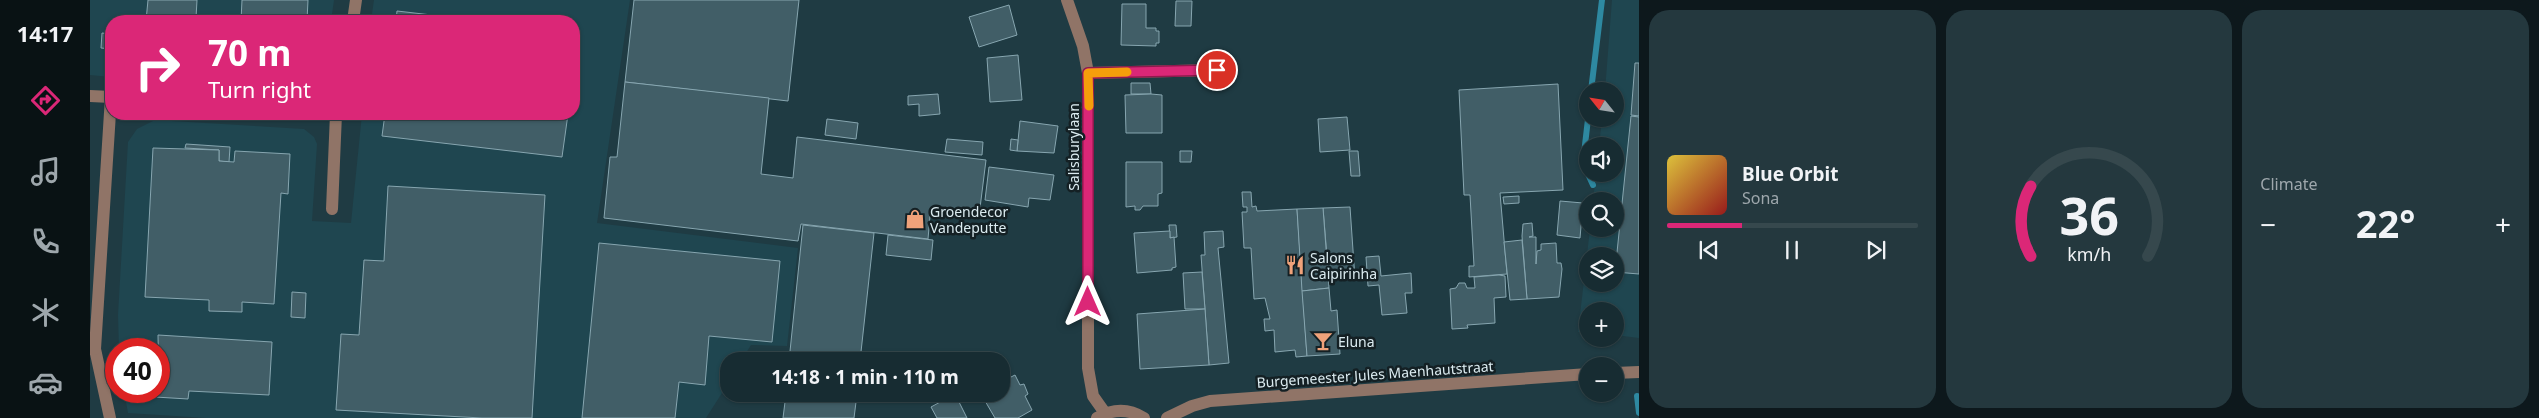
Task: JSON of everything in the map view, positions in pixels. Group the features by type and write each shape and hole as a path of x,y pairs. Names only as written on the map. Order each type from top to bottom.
{"street":[{"path":"354,15 356,0"},
{"name":"Salisburylaan","path":"1067,0 1083,46 1088,73 1088,368 1090,387 1101,416"},
{"path":"1088,73 1217,70"},
{"path":"90,96 105,97"},
{"path":"109,120 93,349 110,418"},
{"path":"332,209 336,120"},
{"path":"1624,373 1639,372"},
{"name":"Burgemeester Jules Maenhautstraat","path":"1167,418 1192,406 1210,401 1579,375"},
{"path":"1101,416 1118,410 1130,412 1144,418"}],"shaded area":[{"path":"90,0 334,0 332,15 105,15 105,76 90,75"},
{"path":"374,0 630,0 597,223 798,248 787,346 751,345 747,352 720,352 720,396 706,418 206,418 128,413 126,403 170,403 170,338 119,338 118,315 128,142 137,129 155,120 304,129 314,137 317,144 312,221 351,223 361,120 580,120 580,15 372,15"},
{"path":"1612,0 1639,0 1639,338 1624,336 1624,302 1581,302 1583,292 1624,292 1624,247 1588,247 1589,237 1624,237 1624,192 1594,192 1595,182 1624,182 1624,137 1600,137 1601,128 1624,128 1624,82 1606,82"}],"building":[{"path":"148,0 197,0 196,15 147,15"},
{"path":"242,0 308,0 307,15 241,15"},
{"path":"634,0 799,0 788,101 625,82"},
{"path":"1176,1 1192,1 1191,26 1175,26"},
{"path":"1122,4 1146,4 1146,28 1156,28 1156,31 1159,31 1159,43 1156,43 1156,46 1121,45"},
{"path":"1009,5 1017,35 979,47 969,17"},
{"path":"397,11 432,15 397,15"},
{"path":"102,33 105,33 105,48 101,48"},
{"path":"1018,55 1022,100 990,102 987,58"},
{"path":"1635,63 1639,63 1639,116 1631,115"},
{"path":"625,82 769,98 761,174 793,178 797,137 986,160 979,216 930,216 928,239 801,224 798,241 604,218 610,157 617,157"},
{"path":"1131,83 1150,83 1151,94 1131,94"},
{"path":"1558,84 1563,190 1500,193 1507,274 1469,277 1469,266 1474,266 1470,195 1464,195 1459,90"},
{"path":"938,94 940,114 919,116 919,104 908,105 908,96"},
{"path":"1125,95 1162,95 1162,133 1126,133"},
{"path":"1631,116 1639,117 1639,274 1624,273 1624,247 1618,247 1619,237 1624,237 1623,192"},
{"path":"1347,117 1350,150 1320,152 1318,119"},
{"path":"827,119 858,123 856,139 825,135"},
{"path":"384,120 567,120 562,157 382,136"},
{"path":"1020,121 1058,126 1054,153 1017,151"},
{"path":"947,139 983,142 982,155 945,152"},
{"path":"1011,139 1018,140 1017,151 1010,150"},
{"path":"186,144 230,147 229,162 219,161 219,150 185,148"},
{"path":"153,148 219,150 219,161 234,162 235,151 290,154 288,194 281,193 274,304 242,302 242,312 209,311 209,300 145,297"},
{"path":"1180,151 1192,151 1191,162 1180,162"},
{"path":"1349,151 1358,151 1360,176 1351,176"},
{"path":"1126,162 1162,162 1162,193 1158,194 1158,206 1143,206 1140,210 1135,210 1135,206 1126,207"},
{"path":"989,167 1054,175 1050,200 1029,198 1028,207 985,200"},
{"path":"388,186 545,195 532,418 482,418 336,410 341,334 359,335 364,260 384,261"},
{"path":"1242,192 1251,192 1252,207 1256,206 1257,211 1297,209 1307,356 1296,357 1295,350 1275,352 1274,330 1265,331 1264,319 1270,319 1265,298 1254,299 1251,248 1244,248 1242,212 1247,212 1247,207 1243,207"},
{"path":"1519,196 1519,203 1504,204 1503,197"},
{"path":"1560,201 1579,203 1580,238 1557,235"},
{"path":"1350,207 1355,279 1329,281 1323,208"},
{"path":"1323,208 1329,288 1302,291 1297,209"},
{"path":"1532,223 1533,236 1529,237 1536,237 1536,264 1537,251 1541,250 1541,244 1556,243 1557,263 1561,263 1562,269 1559,297 1527,299 1522,236 1523,224"},
{"path":"803,225 874,233 861,352 790,352"},
{"path":"1169,225 1176,225 1177,237 1170,238"},
{"path":"1170,231 1170,238 1174,237 1176,267 1172,268 1172,270 1137,273 1134,233"},
{"path":"1223,231 1224,247 1218,248 1229,363 1209,365 1201,255 1205,255 1204,232"},
{"path":"888,235 933,240 931,260 886,255"},
{"path":"1522,240 1527,299 1510,300 1504,242"},
{"path":"599,243 780,261 772,342 709,336 705,385 679,382 675,418 582,418"},
{"path":"1379,256 1381,276 1411,273 1412,293 1405,293 1407,313 1382,315 1379,285 1368,286 1366,257"},
{"path":"1202,272 1205,309 1185,309 1183,273"},
{"path":"1505,276 1506,297 1494,298 1495,323 1467,325 1468,328 1452,329 1450,289 1456,288 1459,283 1465,283 1467,288 1475,288 1474,277"},
{"path":"1329,288 1331,311 1337,310 1340,354 1307,356 1302,291"},
{"path":"292,292 306,293 305,318 291,317"},
{"path":"1205,309 1209,365 1140,369 1137,314"},
{"path":"158,335 272,342 269,395 189,391 188,399 170,398 170,338 158,338"},
{"path":"1015,375 1020,385 1024,384 1028,394 1025,396 1032,410 1018,418 995,418 986,402 1010,402 1010,378"},
{"path":"785,402 856,402 854,418 783,418"},
{"path":"940,402 959,402 967,418 937,418 931,407"}],"waterway":[{"path":"1592,82 1602,0"},
{"path":"1586,137 1587,128"},
{"path":"1637,396 1639,413"}],"slow traffic":[{"path":"1089,106 1088,73 1127,72"}],"place":[{"name":"Groendecor Vandeputte","path":"915,219"},
{"name":"Salons Caipirinha","path":"1295,265"},
{"name":"Eluna","path":"1323,341"}],"route":[{"path":"1088,302 1088,73 1217,70"}]}
